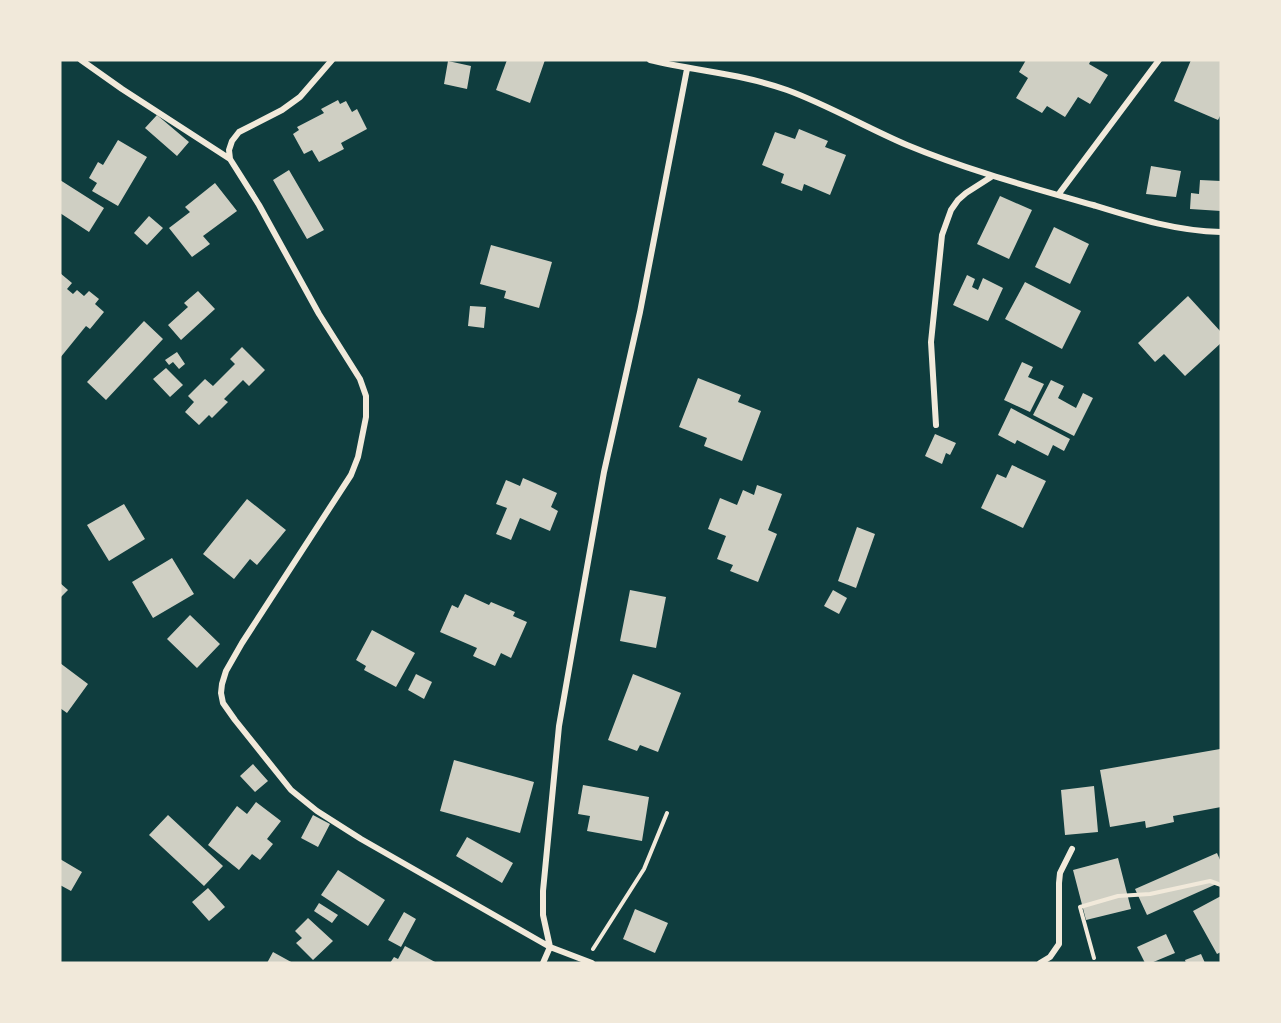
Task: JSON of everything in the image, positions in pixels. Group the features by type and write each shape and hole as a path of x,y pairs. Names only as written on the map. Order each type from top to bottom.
{"street":[{"path":"81,60 230,159 259,205 319,314 360,379 366,396 366,417 358,457 351,475 226,671 221,693 224,703 291,790 317,811 361,839 550,947 590,962"},
{"path":"230,159 229,150 239,132 282,110 300,97 332,60"},
{"path":"650,60 687,69 751,79 786,90 907,145 991,177 1158,224 1196,232 1221,232"},
{"path":"1058,195 1159,60"},
{"path":"543,963 550,947 543,915 543,891 559,726 604,472 640,312 687,69"},
{"path":"936,425 931,342 942,235 951,210 958,201 991,177"},
{"path":"1040,963 1050,957 1059,944 1060,873 1072,849"}],"path":[{"path":"590,962 602,934 644,869 667,813"},
{"path":"1094,958 1080,907 1118,896 1150,894 1210,881 1221,885"}],"building":[{"path":"507,60 545,60 530,103 496,90"},
{"path":"1026,60 1091,60 1089,64 1108,75 1090,104 1078,97 1065,117 1047,106 1042,113 1016,98 1028,78 1019,72"},
{"path":"1191,60 1221,61 1221,114 1218,120 1174,101"},
{"path":"448,61 471,66 467,89 444,84"},
{"path":"338,100 340,104 346,101 352,112 357,109 367,129 341,143 344,149 319,162 312,150 304,154 293,134 299,130 297,127 324,113 321,109"},
{"path":"157,115 189,142 177,156 145,128"},
{"path":"799,129 828,141 825,147 846,155 830,195 804,184 802,191 781,183 784,174 762,165 775,132 795,139"},
{"path":"118,140 147,157 118,206 92,191 97,183 89,178 98,162 103,165"},
{"path":"1151,166 1181,171 1176,197 1146,194"},
{"path":"289,170 324,230 307,239 273,180"},
{"path":"60,180 104,208 89,232 60,213"},
{"path":"1200,180 1221,181 1221,211 1190,209 1191,193 1199,194"},
{"path":"215,183 237,211 203,236 210,244 192,257 169,228 190,212 185,207"},
{"path":"1000,196 1032,210 1009,259 977,244"},
{"path":"149,216 163,228 147,245 134,233"},
{"path":"1054,227 1089,244 1070,284 1035,267"},
{"path":"491,245 552,262 539,308 504,298 506,291 480,284"},
{"path":"60,273 72,283 67,289 73,294 77,290 84,296 89,291 99,299 95,304 104,312 90,329 86,326 60,358"},
{"path":"967,275 975,279 972,287 978,290 983,278 1003,288 988,321 953,305"},
{"path":"1025,282 1081,311 1062,349 1005,319"},
{"path":"198,291 215,309 181,340 168,325 188,307 184,303"},
{"path":"1188,296 1221,332 1221,343 1185,376 1164,354 1155,362 1138,343"},
{"path":"470,306 486,307 484,328 468,326"},
{"path":"144,321 163,339 106,400 87,382"},
{"path":"242,347 265,370 249,386 243,380 224,399 228,402 212,418 209,415 199,425 185,412 194,402 188,396 205,379 213,386 235,364 230,359"},
{"path":"177,352 185,364 179,369 173,362 169,365 165,360"},
{"path":"1022,362 1033,367 1028,377 1044,384 1030,412 1004,400"},
{"path":"166,368 183,385 170,397 153,379"},
{"path":"698,378 741,395 738,402 761,411 742,461 704,446 707,438 679,427"},
{"path":"1051,380 1064,386 1058,398 1076,408 1083,393 1093,398 1074,436 1033,415"},
{"path":"1011,408 1070,439 1064,451 1053,445 1048,456 1017,440 1015,444 998,435"},
{"path":"935,434 956,443 950,455 946,453 942,464 925,456"},
{"path":"1012,465 1046,481 1023,528 981,508 997,474 1006,478"},
{"path":"523,478 557,493 551,507 558,511 550,531 520,518 511,540 496,534 507,508 496,504 506,480 520,486"},
{"path":"757,485 782,494 768,530 777,534 758,582 730,571 733,565 717,559 726,536 708,529 720,498 737,505 743,490 754,495"},
{"path":"247,499 286,530 257,565 250,559 234,579 203,554"},
{"path":"124,504 145,539 109,561 87,525"},
{"path":"857,527 875,534 856,588 838,581"},
{"path":"172,558 194,594 153,618 132,582"},
{"path":"60,583 68,590 60,598"},
{"path":"630,590 666,597 656,648 620,641"},
{"path":"833,590 847,598 839,614 824,606"},
{"path":"465,594 489,605 491,602 515,612 513,616 527,622 511,658 501,653 495,666 473,656 477,648 440,632 452,605 458,608"},
{"path":"190,615 220,644 197,668 167,639"},
{"path":"372,630 415,653 396,687 364,670 366,666 356,660"},
{"path":"60,663 88,684 67,713 60,708"},
{"path":"416,674 432,682 424,699 408,690"},
{"path":"633,674 681,693 658,752 640,745 637,751 608,740"},
{"path":"1220,749 1221,807 1173,816 1174,822 1146,828 1145,821 1110,827 1100,770"},
{"path":"454,760 534,782 520,833 440,811"},
{"path":"253,764 268,781 255,792 240,776"},
{"path":"583,785 649,797 642,841 587,831 590,816 578,814"},
{"path":"1094,786 1098,832 1065,835 1061,790"},
{"path":"256,802 281,821 267,839 273,844 260,860 252,854 239,870 208,845 237,806 247,814"},
{"path":"168,815 223,866 204,886 149,835"},
{"path":"313,815 330,824 318,847 301,838"},
{"path":"467,837 513,863 502,883 456,856"},
{"path":"1217,853 1221,862 1221,882 1147,915 1135,889"},
{"path":"1118,858 1131,909 1086,920 1073,870"},
{"path":"60,859 82,872 71,891 60,885"},
{"path":"338,870 385,900 368,926 321,895"},
{"path":"208,888 225,907 209,921 192,902"},
{"path":"1221,896 1221,952 1217,954 1193,911"},
{"path":"319,903 338,915 332,923 314,911"},
{"path":"635,909 668,923 655,953 623,939"},
{"path":"404,912 416,919 401,947 388,940"},
{"path":"308,918 333,941 313,960 296,943 302,938 295,931"},
{"path":"1166,934 1175,953 1151,963 1145,963 1137,947"},
{"path":"405,946 437,963 390,963 394,957 398,959"},
{"path":"273,952 293,963 267,963"},
{"path":"1201,954 1205,963 1186,963 1185,960"}]}
